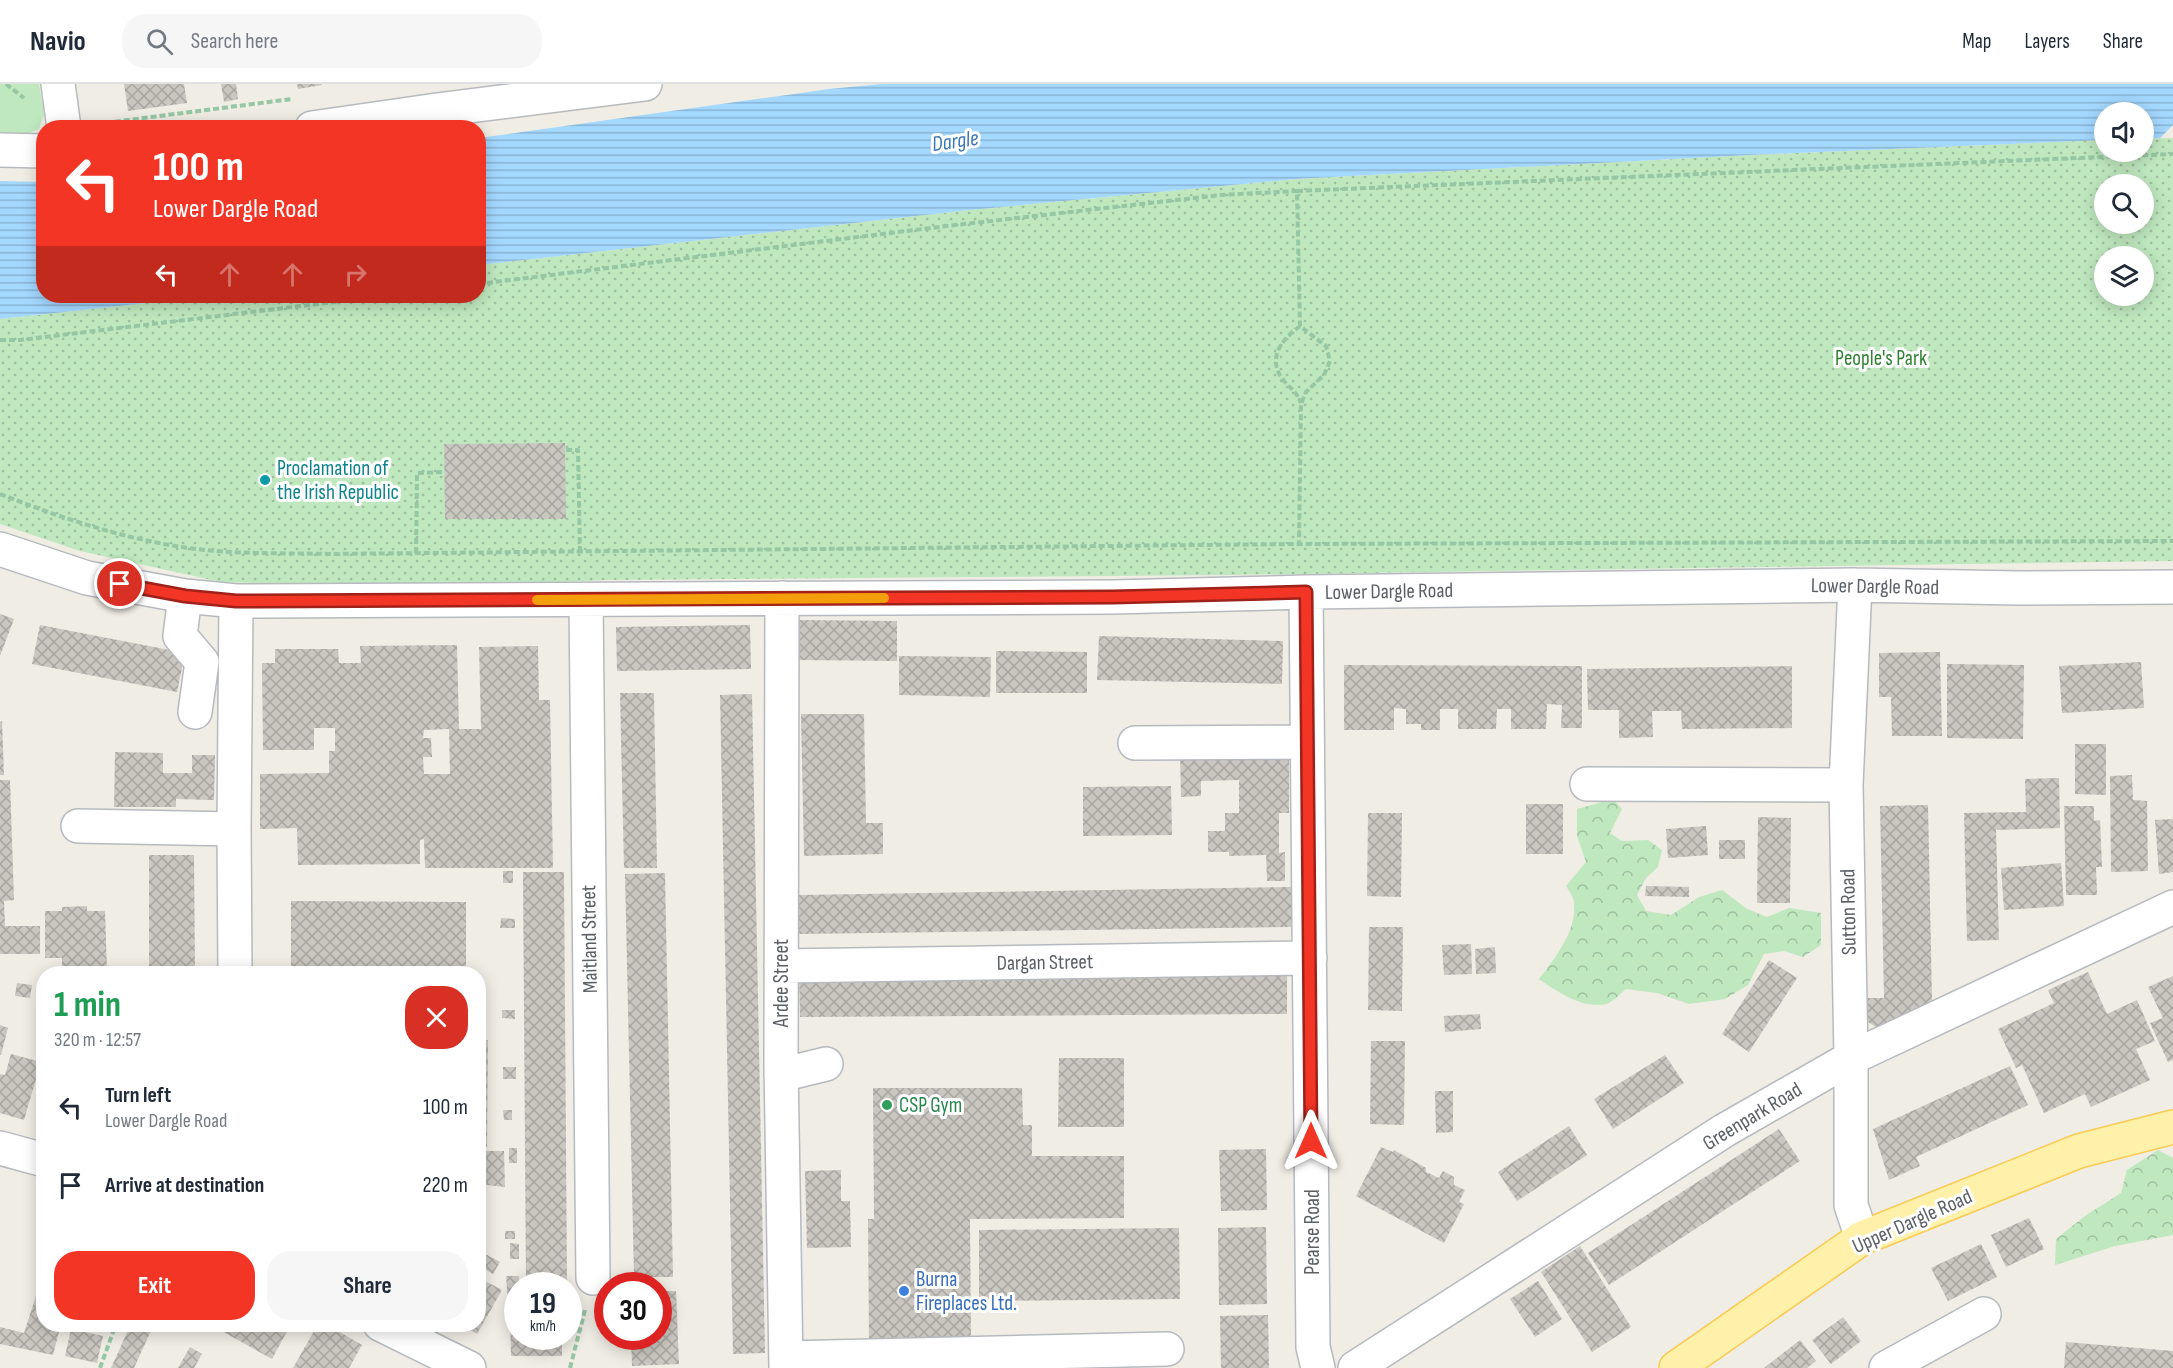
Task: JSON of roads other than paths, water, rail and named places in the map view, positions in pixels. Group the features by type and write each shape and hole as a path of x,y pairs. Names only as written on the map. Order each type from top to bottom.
{"main road":[{"name":"Upper Dargle Road","path":"1676,1368 1862,1238 2079,1151 2173,1127"}],"street":[{"path":"58,84 64,120"},
{"path":"307,113 435,97 645,84"},
{"path":"0,150 36,152"},
{"name":"Lower Dargle Road","path":"0,549 87,578 185,596 236,601 1101,597 1856,585 2018,588 2173,587"},
{"name":"Sutton Road","path":"1856,585 1846,785 1851,1205 1862,1238"},
{"name":"Pearse Road","path":"1306,592 1312,1347 1318,1368"},
{"path":"185,596 180,636 202,662 195,712"},
{"name":"Ardee Street","path":"782,598 781,1075 786,1363"},
{"name":"Maitland Street","path":"586,600 593,1278"},
{"path":"235,966 236,601"},
{"path":"1135,743 1307,742"},
{"path":"1587,784 1846,785"},
{"path":"78,826 234,829"},
{"name":"Greenpark Road","path":"1355,1368 1725,1130 1851,1058 2173,907"},
{"name":"Dargan Street","path":"781,966 1310,958"},
{"path":"781,1075 826,1064"},
{"path":"0,1148 36,1158"},
{"path":"1886,1368 1984,1314"},
{"path":"396,1332 469,1368"},
{"path":"786,1363 1167,1349"}],"water":[{"name":"Dargle","path":"882,84 2173,84 2173,125 2160,138 2154,138 2154,102 2094,102 2094,140 1749,155 1295,179 970,210 486,264 486,137 829,89"},
{"path":"0,181 36,182 36,303 146,303 0,319"}],"place":[{"name":"Proclamation of the Irish Republic","path":"265,480"},
{"name":"CSP Gym","path":"887,1105"},
{"name":"Burna Fireplaces Ltd.","path":"904,1291"}],"park label":[{"name":"People's Park","path":"1881,358"}]}
